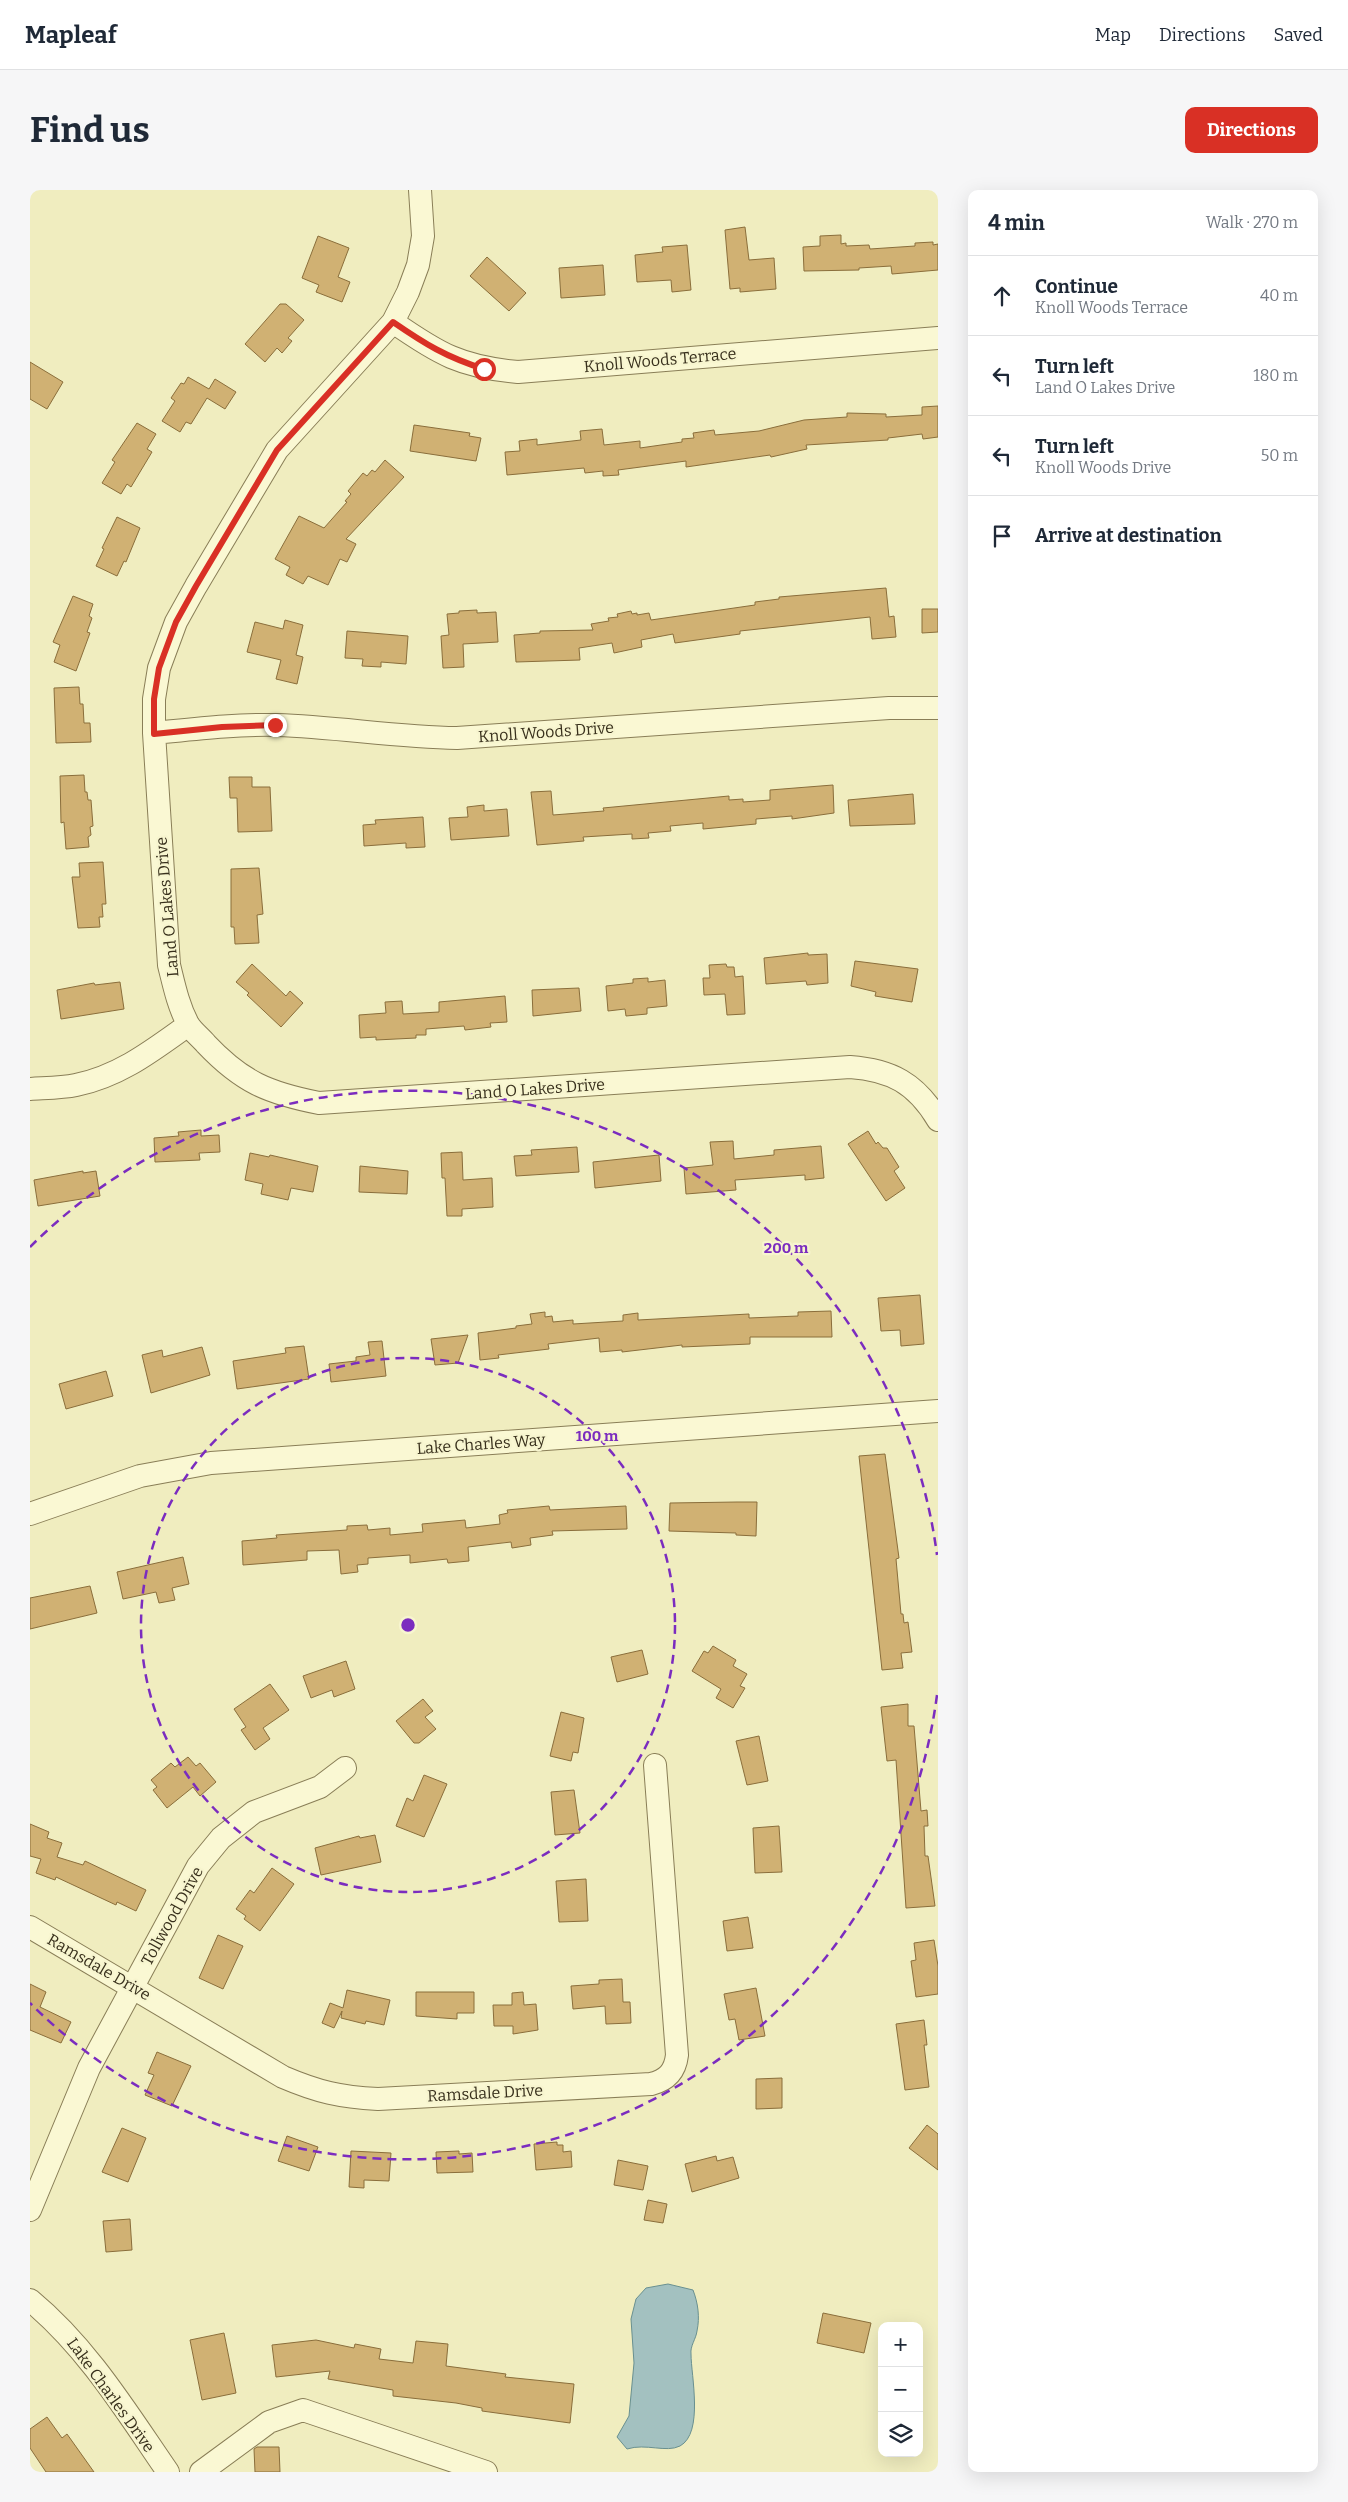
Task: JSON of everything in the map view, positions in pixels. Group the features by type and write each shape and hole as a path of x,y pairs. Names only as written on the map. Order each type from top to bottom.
{"street":[{"name":"Land O Lakes Drive","path":"420,190 423,236 418,265 393,322 277,450 200,578 176,622 159,668 154,699 154,734 169,965 176,997 188,1025 218,1056 247,1080 282,1096 319,1103 850,1067 872,1069 895,1077 914,1089 928,1103 938,1120"},
{"name":"Knoll Woods Terrace","path":"393,322 451,359 484,369 518,372 938,338"},
{"name":"Knoll Woods Drive","path":"154,734 222,727 275,725 409,737 457,738 889,708 938,708"},
{"path":"30,1089 75,1085 101,1079 126,1068 188,1025"},
{"name":"Lake Charles Way","path":"30,1514 140,1476 210,1463 938,1411"},
{"name":"Ramsdale Drive","path":"30,1928 132,1986 283,2077 314,2090 342,2097 378,2098 651,2084 662,2081 671,2074 676,2065 677,2054 655,1765"},
{"name":"Tollwood Drive","path":"30,2210 89,2068 198,1866 221,1838 254,1812 320,1788 345,1768"},
{"name":"Lake Charles Drive","path":"30,2300 72,2339 95,2367 168,2472"},
{"path":"202,2472 269,2422 303,2410 486,2472"}],"water":[{"path":"668,2284 693,2290 697,2305 698,2326 691,2351 694,2403 692,2429 687,2439 680,2446 674,2448 634,2447 627,2449 617,2437 629,2416 634,2363 631,2319 636,2299 646,2288"}],"building":[{"path":"745,227 749,260 774,258 776,289 740,292 740,288 730,289 725,230"},
{"path":"841,235 841,244 846,243 846,246 869,245 870,249 915,246 915,243 933,242 933,245 938,244 938,270 892,274 891,266 859,268 859,270 804,271 803,247 820,246 820,236"},
{"path":"318,236 349,248 338,277 350,282 342,302 316,292 319,285 302,278"},
{"path":"687,245 691,290 672,292 671,280 637,282 635,255 663,252 662,247"},
{"path":"487,257 526,293 509,311 470,276"},
{"path":"603,265 605,295 561,298 559,268"},
{"path":"280,304 286,304 304,320 288,338 292,341 282,353 277,348 265,362 245,344"},
{"path":"30,362 63,382 47,409 30,399"},
{"path":"188,377 209,389 215,379 236,392 225,409 207,398 191,424 186,422 180,432 162,421 175,401 171,398 181,383 184,384"},
{"path":"938,406 938,437 923,439 922,434 888,438 888,440 806,445 807,449 771,457 770,455 686,467 686,461 618,470 619,475 603,476 603,471 585,473 584,468 507,475 505,452 520,451 519,441 537,439 537,445 581,440 580,431 602,429 604,445 640,441 640,448 682,442 682,439 694,438 693,433 714,430 715,435 759,431 804,420 847,417 847,413 886,414 886,417 922,415 922,407"},
{"path":"137,423 156,434 147,449 152,452 131,487 127,484 121,494 102,483 115,462 112,460"},
{"path":"414,425 470,433 469,436 481,438 476,461 410,451"},
{"path":"385,460 404,477 346,539 356,544 347,562 340,559 328,585 308,576 303,584 286,575 290,567 275,559 299,516 324,528 347,502 345,501 351,494 348,491 363,473 367,476 372,470 375,472"},
{"path":"117,517 140,528 126,562 124,561 117,576 96,566 104,549 102,548"},
{"path":"886,588 889,617 894,616 896,637 872,639 870,617 740,631 740,634 675,643 673,634 641,640 642,647 614,653 612,643 579,648 580,660 516,662 514,635 540,633 540,631 593,630 591,624 609,621 608,618 618,617 617,614 631,611 632,614 637,613 637,615 649,613 651,620 755,605 755,602 779,599 779,597"},
{"path":"73,596 93,604 89,616 92,618 87,632 90,633 76,671 54,662 60,645 53,642"},
{"path":"922,609 938,609 938,632 922,633"},
{"path":"477,610 477,613 496,612 498,642 463,644 464,667 443,668 441,636 449,635 447,614"},
{"path":"285,620 303,625 296,655 303,657 297,684 276,679 281,660 247,652 255,622 283,629"},
{"path":"347,631 408,636 406,664 381,662 381,667 362,666 363,659 345,658"},
{"path":"79,687 80,704 83,704 84,723 90,723 91,742 56,743 54,688"},
{"path":"84,775 85,792 87,792 88,800 91,800 93,826 90,827 91,835 88,837 89,847 66,849 64,822 61,823 60,776"},
{"path":"229,777 252,777 252,787 270,787 272,831 238,832 237,798 230,798"},
{"path":"833,785 834,813 792,819 792,816 756,819 756,824 703,829 703,823 670,826 671,831 648,833 649,838 632,839 632,834 583,837 584,841 537,845 531,792 551,791 553,815 604,811 603,808 729,796 729,800 743,799 743,802 770,800 770,790"},
{"path":"913,794 915,824 850,826 848,800"},
{"path":"484,805 484,811 507,809 509,836 451,840 449,818 468,817 467,807"},
{"path":"423,817 425,847 406,848 406,843 364,846 363,825 376,824 375,820"},
{"path":"103,862 106,904 102,904 103,917 99,917 100,927 78,928 72,877 80,877 79,863"},
{"path":"259,868 263,914 257,915 259,943 235,944 234,927 231,927 231,869"},
{"path":"808,953 808,955 827,954 828,983 807,985 806,981 766,984 764,958"},
{"path":"855,961 918,969 912,1002 875,996 876,992 851,986"},
{"path":"252,964 286,996 290,991 303,1003 281,1027 236,982"},
{"path":"726,964 727,967 734,967 735,977 743,976 745,1014 727,1015 725,994 704,995 703,978 710,978 709,965"},
{"path":"648,978 648,982 665,980 667,1006 647,1008 647,1014 626,1016 625,1009 608,1011 606,986 633,983 633,979"},
{"path":"120,982 124,1009 61,1019 57,990 94,983 95,985"},
{"path":"579,988 581,1011 533,1016 532,990"},
{"path":"505,996 507,1022 490,1023 491,1027 465,1030 464,1026 426,1029 426,1035 416,1035 416,1038 376,1040 376,1037 360,1038 359,1015 386,1013 385,1002 402,1001 403,1014 439,1012 439,1002"},
{"path":"201,1130 201,1136 219,1135 220,1152 199,1153 200,1160 155,1162 154,1138 179,1136 178,1132"},
{"path":"868,1131 876,1144 878,1142 883,1148 887,1148 899,1167 894,1171 905,1188 886,1201 848,1144"},
{"path":"733,1141 734,1159 774,1155 774,1150 821,1146 824,1178 805,1180 805,1175 735,1180 736,1190 686,1194 684,1168 713,1165 710,1142"},
{"path":"577,1147 579,1172 516,1176 514,1156 532,1155 531,1150"},
{"path":"462,1152 463,1180 492,1178 493,1207 462,1209 462,1216 447,1216 445,1178 442,1178 441,1153"},
{"path":"250,1153 269,1157 270,1155 318,1166 313,1192 291,1188 288,1200 261,1194 263,1184 245,1180"},
{"path":"659,1155 661,1181 595,1188 593,1162"},
{"path":"360,1166 408,1171 407,1194 359,1192"},
{"path":"83,1171 83,1173 96,1171 100,1196 38,1206 34,1180"},
{"path":"920,1295 924,1344 901,1346 900,1330 881,1331 878,1298"},
{"path":"831,1311 832,1337 750,1337 750,1344 682,1347 682,1345 622,1352 622,1350 600,1352 599,1338 548,1344 549,1349 498,1355 499,1358 480,1360 478,1333 532,1324 530,1314 545,1312 545,1317 552,1316 553,1322 573,1320 573,1324 623,1321 623,1315 638,1313 638,1320 749,1314 749,1318 798,1316 798,1312"},
{"path":"468,1335 458,1363 435,1365 431,1339"},
{"path":"382,1341 386,1376 331,1382 329,1364 356,1361 356,1357 370,1355 368,1342"},
{"path":"304,1346 309,1379 237,1389 233,1361 286,1353 285,1348"},
{"path":"202,1347 210,1375 151,1393 142,1355 162,1350 163,1357"},
{"path":"106,1371 113,1396 66,1409 59,1384"},
{"path":"885,1454 899,1558 896,1559 901,1614 903,1614 904,1623 908,1622 912,1652 901,1653 903,1668 882,1670 859,1456"},
{"path":"757,1502 756,1536 736,1535 736,1533 669,1531 670,1503"},
{"path":"549,1506 550,1510 626,1506 627,1529 552,1531 553,1535 530,1538 531,1545 512,1548 511,1542 468,1547 469,1561 448,1563 447,1559 410,1563 410,1555 368,1558 368,1564 357,1565 358,1572 341,1574 339,1550 307,1551 307,1560 243,1565 242,1541 277,1538 276,1535 347,1530 347,1526 367,1525 368,1530 390,1528 390,1535 423,1532 422,1524 465,1520 466,1528 500,1524 499,1515 508,1513 507,1510"},
{"path":"183,1557 189,1584 172,1588 175,1600 159,1603 156,1592 123,1599 117,1572"},
{"path":"90,1586 97,1613 30,1629 30,1598"},
{"path":"713,1646 736,1660 733,1666 747,1674 740,1686 745,1688 733,1708 716,1698 721,1689 692,1671 704,1651 708,1653"},
{"path":"642,1650 648,1674 617,1682 611,1657"},
{"path":"346,1661 355,1689 334,1697 332,1690 311,1698 303,1676"},
{"path":"270,1684 289,1710 263,1728 270,1739 255,1750 241,1730 246,1727 234,1709"},
{"path":"423,1699 433,1711 425,1717 436,1729 419,1743 414,1743 396,1721"},
{"path":"908,1704 908,1726 914,1726 921,1811 927,1810 928,1826 924,1826 925,1856 928,1856 935,1906 906,1908 896,1760 887,1761 881,1707"},
{"path":"561,1712 584,1718 578,1753 573,1752 571,1761 550,1756"},
{"path":"759,1736 768,1781 747,1785 736,1741"},
{"path":"188,1757 196,1766 200,1763 216,1782 200,1796 193,1787 167,1808 153,1790 157,1787 151,1780 171,1763 175,1767"},
{"path":"424,1775 447,1784 424,1837 396,1826 407,1798 413,1801"},
{"path":"574,1790 580,1833 555,1835 551,1792"},
{"path":"30,1824 49,1832 47,1838 62,1843 57,1857 83,1865 85,1861 146,1890 136,1911 117,1902 116,1905 56,1877 55,1880 36,1873 41,1859 30,1856"},
{"path":"779,1826 782,1872 755,1873 753,1828"},
{"path":"375,1835 381,1862 321,1875 315,1848 359,1836 360,1838"},
{"path":"272,1868 294,1884 260,1931 244,1919 246,1916 236,1909 250,1890 254,1893"},
{"path":"586,1879 588,1921 559,1922 556,1881"},
{"path":"748,1917 753,1948 727,1951 723,1921"},
{"path":"218,1935 243,1946 223,1989 199,1978"},
{"path":"934,1940 938,1966 938,1994 916,1997 911,1961 916,1960 914,1943"},
{"path":"622,1979 623,2002 630,2002 631,2023 606,2024 605,2006 573,2009 571,1986 599,1984 599,1980"},
{"path":"30,1984 46,1992 40,2007 71,2022 61,2043 30,2030"},
{"path":"756,1988 765,2036 739,2040 735,2019 729,2020 724,1994"},
{"path":"347,1990 390,2000 384,2025 366,2021 365,2024 341,2018 342,2011 334,2028 322,2023 330,2003 343,2008"},
{"path":"416,1992 474,1992 474,2013 457,2013 457,2019 416,2016"},
{"path":"523,1992 524,2005 536,2004 538,2030 513,2034 513,2026 494,2026 493,2005 512,2005 512,1993"},
{"path":"924,2020 927,2045 924,2045 929,2087 905,2090 896,2024"},
{"path":"157,2052 191,2066 172,2106 145,2095 154,2075 148,2073"},
{"path":"782,2078 782,2108 756,2109 756,2079"},
{"path":"927,2125 938,2134 938,2170 909,2148"},
{"path":"122,2128 146,2138 128,2182 102,2172"},
{"path":"287,2136 318,2147 309,2171 278,2161"},
{"path":"557,2142 557,2145 563,2145 563,2152 571,2151 572,2167 536,2170 534,2144"},
{"path":"351,2151 391,2153 389,2181 364,2180 364,2188 349,2187"},
{"path":"459,2151 459,2154 472,2153 473,2172 437,2173 436,2152"},
{"path":"716,2156 717,2161 733,2157 739,2178 692,2192 685,2164"},
{"path":"618,2160 648,2166 643,2190 614,2185"},
{"path":"648,2200 667,2204 663,2223 644,2220"},
{"path":"130,2219 132,2250 106,2252 103,2221"},
{"path":"823,2313 871,2323 864,2353 817,2343"},
{"path":"224,2333 236,2393 202,2400 190,2340"},
{"path":"316,2340 354,2348 355,2344 381,2349 379,2359 413,2363 416,2341 448,2344 446,2366 506,2374 505,2377 574,2384 570,2423 482,2411 482,2408 456,2403 393,2396 393,2390 328,2379 330,2371 276,2377 272,2345"},
{"path":"47,2417 62,2438 67,2434 94,2472 46,2472 30,2448 30,2429"},
{"path":"257,2447 279,2447 280,2472 255,2472 254,2449"}],"route":[{"path":"275,725 222,727 154,734 154,699 159,668 176,622 256,481 277,450 393,322 451,359 484,369"}]}
